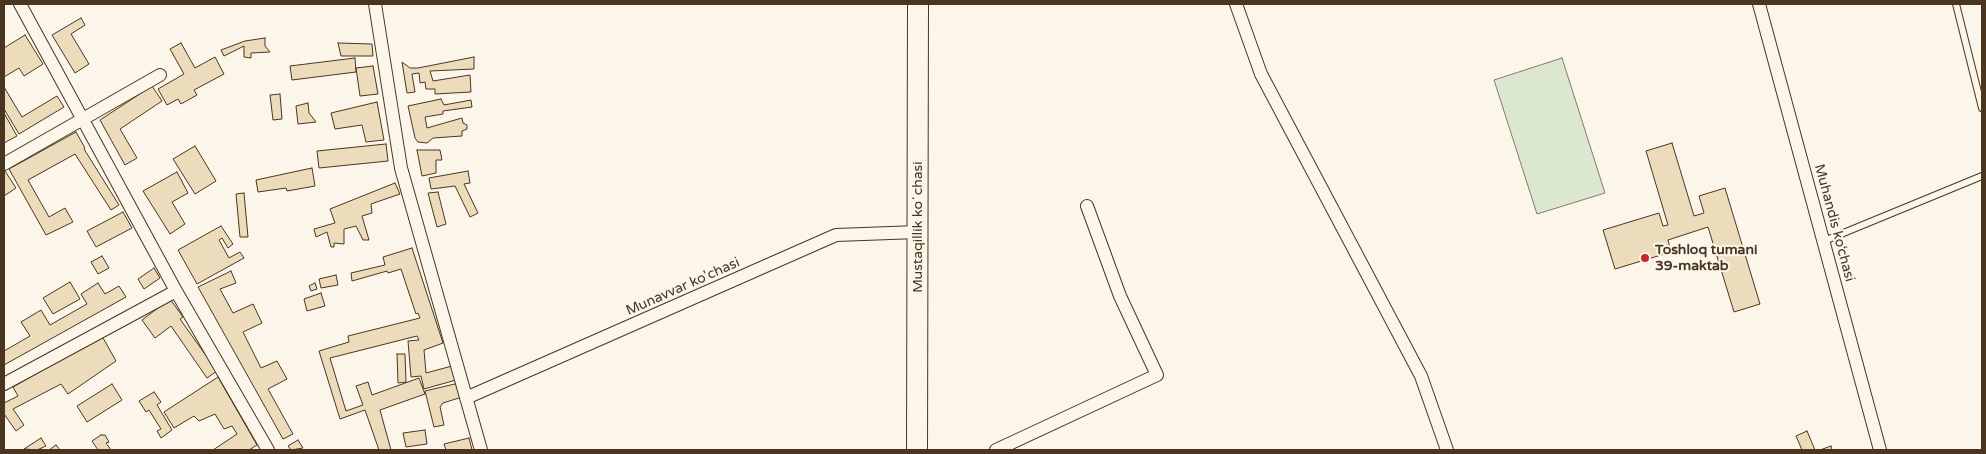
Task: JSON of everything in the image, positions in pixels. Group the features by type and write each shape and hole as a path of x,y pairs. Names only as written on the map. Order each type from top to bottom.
{"main road":[{"name":"Mustaqillik koʻchasi","path":"917,450 918,4"}],"street":[{"path":"20,4 176,292 268,450"},
{"path":"375,4 401,168 481,450"},
{"path":"1236,4 1261,74 1421,376 1447,450"},
{"name":"Muhandis ko‘chasi","path":"1759,4 1880,450"},
{"path":"4,164 160,75"},
{"path":"996,450 1158,375 1120,296 1087,206"},
{"name":"Munavvar ko'chasi","path":"466,398 836,235 918,232"},
{"path":"4,384 176,292"}],"lane":[{"path":"1956,4 1982,108"},
{"path":"1824,241 1982,176"}],"green space":[{"path":"1562,58 1605,193 1537,214 1494,80"}],"building":[{"path":"81,18 85,25 71,34 89,64 75,73 52,35"},
{"path":"25,35 43,64 24,76 19,68 4,77 4,48"},
{"path":"265,38 265,46 270,52 251,53 251,58 244,57 244,46 224,56 221,50 245,41"},
{"path":"181,43 195,68 215,57 224,74 194,90 197,95 181,104 178,99 167,105 158,89 184,74 170,49"},
{"path":"338,43 372,44 373,56 341,56"},
{"path":"474,57 474,69 430,71 433,81 470,75 471,92 435,94 435,89 426,89 425,82 420,83 419,73 412,74 415,92 407,93 402,62 410,68 418,68"},
{"path":"355,58 356,72 292,80 290,66"},
{"path":"373,66 378,94 360,96 356,68"},
{"path":"152,86 162,101 120,129 137,158 125,165 100,120"},
{"path":"4,87 22,117 57,96 64,107 19,134 4,109"},
{"path":"280,94 282,119 273,120 270,95"},
{"path":"441,99 444,105 471,100 472,107 443,111 443,114 425,117 427,128 462,118 463,123 467,125 467,129 462,131 462,136 433,138 427,143 418,142 415,138 408,106"},
{"path":"377,102 384,140 366,142 362,125 335,129 331,113"},
{"path":"308,103 309,113 316,122 298,124 296,106"},
{"path":"4,113 17,136 4,143"},
{"path":"76,132 84,149 119,205 111,210 75,154 28,180 49,217 65,208 73,222 46,235 9,169"},
{"path":"1672,143 1694,216 1704,213 1699,196 1725,188 1760,304 1734,312 1708,227 1668,240 1671,252 1615,269 1603,230 1659,213 1663,226 1668,225 1646,151"},
{"path":"386,144 388,161 319,168 317,151"},
{"path":"195,146 216,181 195,194 173,159"},
{"path":"417,150 440,150 442,160 436,160 436,173 422,176"},
{"path":"312,168 315,186 287,191 286,188 258,192 256,180"},
{"path":"468,171 470,183 464,184 478,213 470,217 455,186 431,189 429,178"},
{"path":"4,172 16,188 4,196"},
{"path":"177,172 188,193 172,202 185,224 170,234 143,191"},
{"path":"395,183 400,194 371,204 372,213 362,216 369,240 363,240 356,226 344,229 344,244 334,243 334,247 331,247 327,232 316,237 314,229 335,223 330,209"},
{"path":"438,192 446,224 437,227 428,193"},
{"path":"244,193 248,237 240,237 236,194"},
{"path":"123,212 132,228 96,247 87,231"},
{"path":"221,226 233,244 228,248 222,238 219,240 229,258 240,252 244,258 197,284 178,250"},
{"path":"412,248 443,343 424,350 426,373 452,366 456,380 424,389 421,376 411,377 408,341 419,340 417,336 330,358 346,411 363,405 356,386 368,382 372,395 419,378 425,394 380,410 391,450 379,450 365,410 340,419 319,351 349,342 348,336 420,318 418,313 416,314 401,269 352,281 351,273 385,265 383,257"},
{"path":"102,256 109,268 98,274 91,262"},
{"path":"154,268 160,278 144,289 138,279"},
{"path":"231,271 236,283 220,289 233,313 253,304 262,323 243,332 261,368 277,361 287,379 268,389 293,434 283,439 198,287"},
{"path":"336,275 338,285 321,288 319,279"},
{"path":"70,282 80,299 53,314 43,298"},
{"path":"98,283 105,294 119,286 126,297 4,365 4,351 30,336 21,322 41,310 50,325 87,304 81,294"},
{"path":"315,283 317,289 311,291 309,286"},
{"path":"321,293 325,306 307,311 304,299"},
{"path":"170,299 183,317 180,319 217,371 207,378 171,326 155,338 142,320"},
{"path":"102,336 116,361 68,394 61,384 13,409 24,425 16,431 4,414 4,403 18,396 13,387"},
{"path":"397,354 405,354 406,382 398,383"},
{"path":"218,377 257,445 249,450 213,450 237,434 232,426 224,429 215,414 199,421 194,416 174,428 164,412"},
{"path":"459,383 462,397 443,403 440,407 444,425 434,427 425,391"},
{"path":"112,384 122,400 87,422 77,406"},
{"path":"154,392 161,402 157,405 172,430 161,438 157,431 161,429 149,410 146,412 139,401"},
{"path":"425,430 427,444 406,447 403,433"},
{"path":"1807,431 1815,450 1802,450 1796,436"},
{"path":"101,435 105,435 109,442 106,443 111,450 98,450 92,441"},
{"path":"41,438 46,446 37,450 24,449"},
{"path":"469,438 472,450 446,450 444,444"},
{"path":"298,440 303,448 291,450 288,446"},
{"path":"56,445 60,450 49,450"},
{"path":"1831,446 1832,450 1820,450"}],"place":[{"name":"Toshloq tumani 39-maktab","path":"1645,258"}]}
